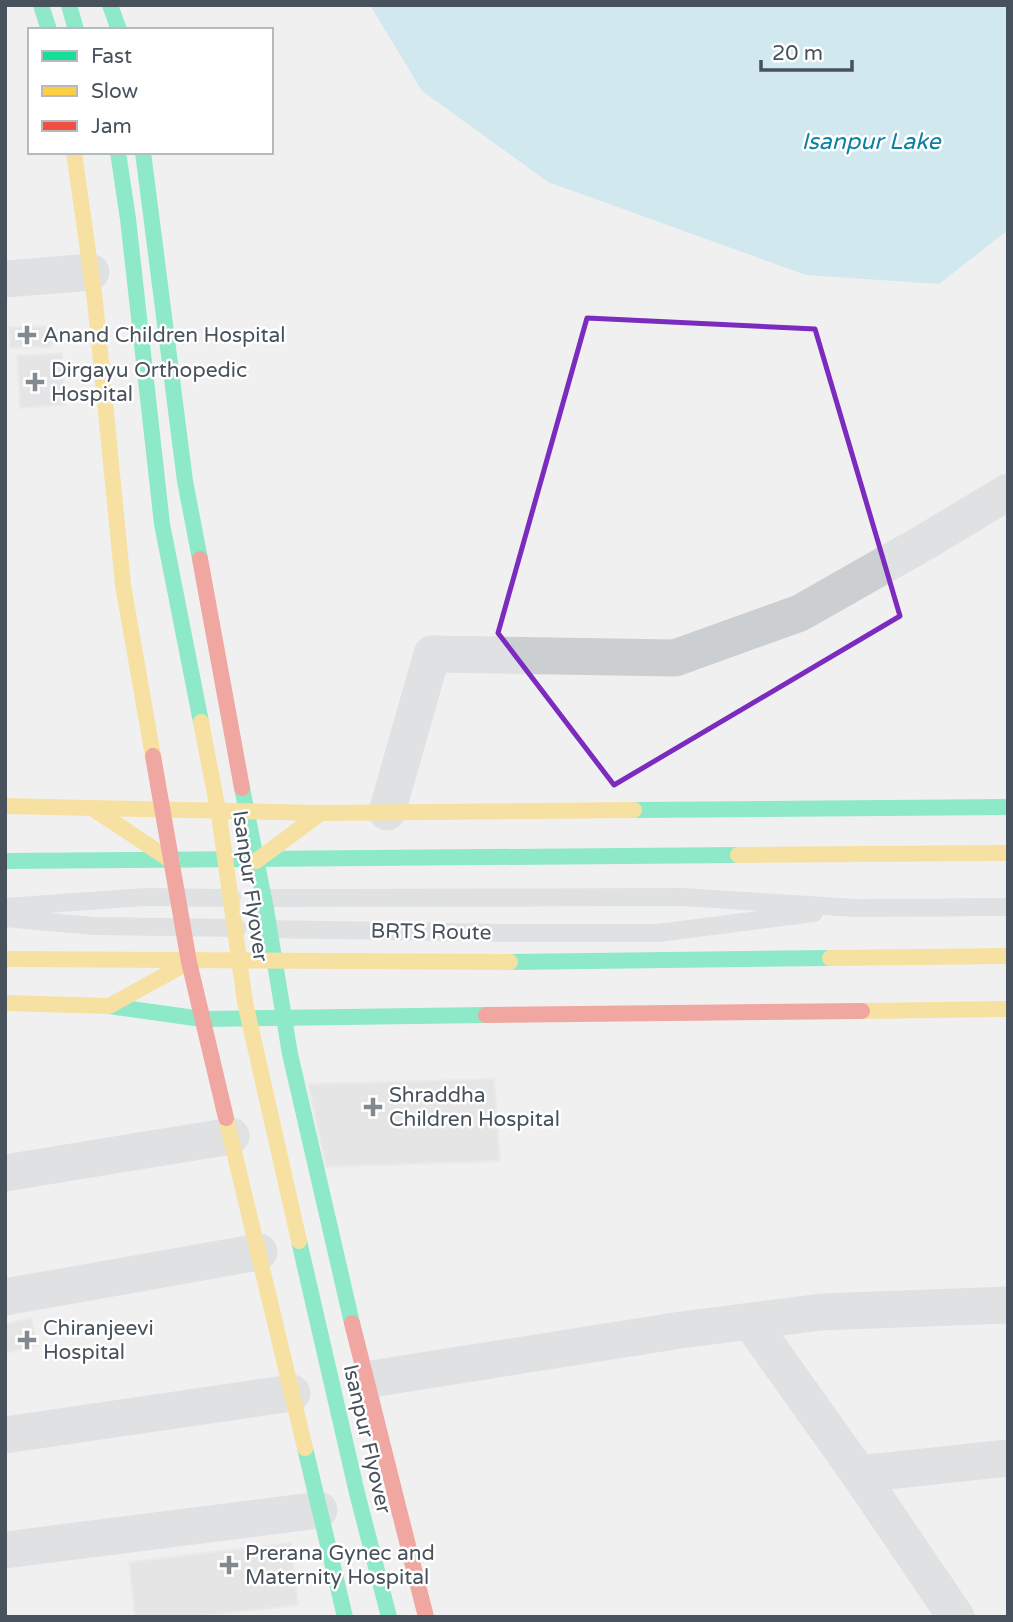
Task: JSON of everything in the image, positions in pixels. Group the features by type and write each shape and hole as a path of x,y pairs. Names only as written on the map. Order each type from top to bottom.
{"street":[{"path":"41,5 48,28"},
{"path":"69,5 75,28"},
{"path":"110,5 118,28"},
{"path":"74,154 91,272 123,585 189,962 345,1617"},
{"name":"Isanpur Flyover","path":"118,154 162,524 219,815 245,1002 357,1493 389,1617"},
{"path":"143,154 186,481 265,898 284,1017 365,1380 426,1617"},
{"path":"5,279 91,272"},
{"path":"387,812 432,654 675,658 800,613 1008,492"},
{"name":"Isanpur Flyover","path":"196,793 223,979"},
{"path":"5,806 321,813 1008,807"},
{"path":"92,808 172,861"},
{"path":"256,860 321,813"},
{"path":"5,861 1008,853"},
{"path":"5,959 438,963 1008,956"},
{"path":"109,1006 189,962"},
{"path":"5,1003 109,1006 202,1019 1008,1009"},
{"path":"226,1005 233,1032"},
{"path":"5,1173 231,1136"},
{"path":"5,1297 259,1252"},
{"path":"365,1380 821,1312 1008,1305"},
{"path":"750,1321 956,1617"},
{"path":"5,1435 292,1393"},
{"path":"859,1474 1008,1458"},
{"path":"5,1550 319,1510"}],"lane":[{"name":"BRTS Route","path":"5,907 145,897 683,897 856,908 1008,907"},
{"name":"BRTS Route","path":"5,918 93,926 659,933 856,908"}],"highlighted area":[{"path":"587,318 815,329 900,616 614,785 498,633"}],"water":[{"name":"Isanpur Lake","path":"370,5 1008,5 1008,230 939,284 806,275 548,182 422,91"}],"building":[{"path":"52,326 52,347 10,348 9,327"},
{"path":"62,353 65,405 20,408 17,356"},
{"path":"494,1079 500,1161 326,1167 308,1084"},
{"path":"31,1318 38,1346 5,1353 5,1324"},
{"path":"291,1543 298,1605 194,1617 135,1617 129,1562"}],"traffic: fast":[{"path":"41,5 48,28"},
{"path":"69,5 75,28"},
{"path":"110,5 118,28"},
{"path":"118,154 162,524 201,722"},
{"path":"143,154 185,481 200,559"},
{"path":"242,788 266,909 290,1054 352,1323"},
{"path":"634,810 1008,807"},
{"path":"5,861 738,855"},
{"path":"510,962 830,958"},
{"path":"109,1006 202,1019 486,1015"},
{"path":"299,1241 357,1493 389,1617"},
{"path":"305,1448 345,1617"}],"traffic: slow":[{"path":"74,154 95,301 123,585 153,756"},
{"path":"201,722 219,815 245,1002 299,1241"},
{"path":"5,806 92,808 172,861"},
{"path":"92,808 321,813"},
{"path":"256,861 321,813 634,810"},
{"path":"738,855 1008,853"},
{"path":"830,958 1008,956"},
{"path":"5,959 510,962"},
{"path":"5,1003 109,1006 189,962"},
{"path":"862,1011 1008,1009"},
{"path":"226,1118 305,1448"}],"traffic: jam":[{"path":"200,559 242,788"},
{"path":"153,756 189,962 226,1118"},
{"path":"486,1015 862,1011"},
{"path":"352,1323 426,1617"}],"place":[{"name":"Anand Children Hospital","path":"27,335"},
{"name":"Dirgayu Orthopedic Hospital","path":"35,382"},
{"name":"Shraddha Children Hospital","path":"373,1107"},
{"name":"Chiranjeevi Hospital","path":"27,1340"},
{"name":"Prerana Gynec and Maternity Hospital","path":"229,1565"}]}
